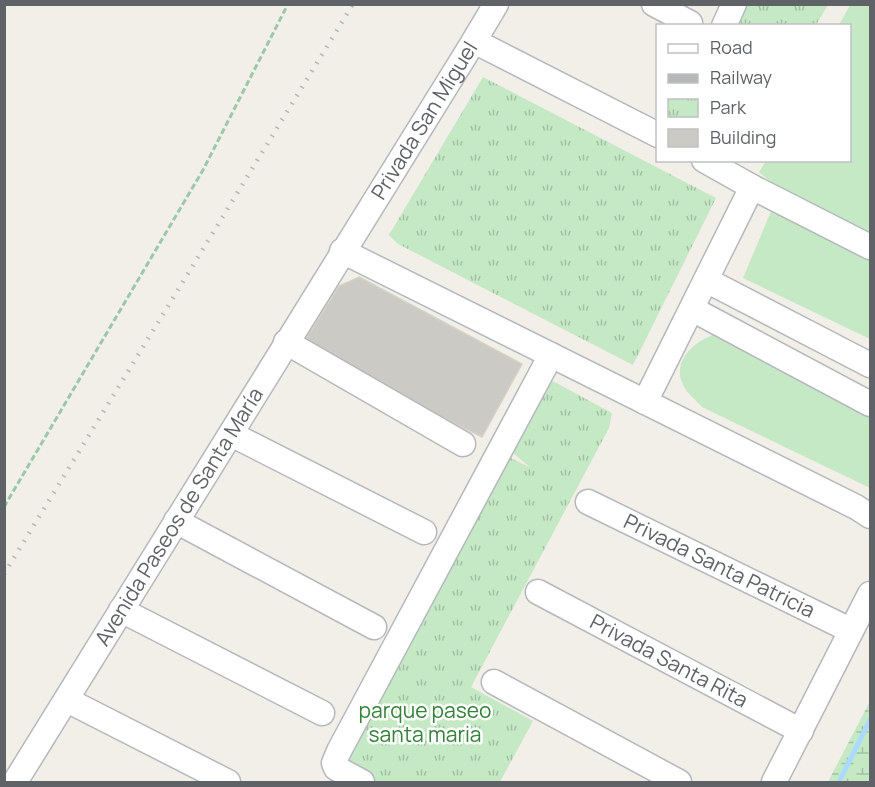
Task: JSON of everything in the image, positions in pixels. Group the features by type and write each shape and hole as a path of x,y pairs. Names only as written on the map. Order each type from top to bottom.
{"street":[{"path":"474,41 496,4"},
{"path":"654,4 690,23"},
{"path":"725,24 734,4"},
{"name":"Privada San Miguel","path":"342,251 474,41 656,134"},
{"path":"708,162 870,247"},
{"path":"645,402 753,187"},
{"path":"342,251 870,516"},
{"name":"Avenida Paseos de Santa María","path":"15,783 342,251"},
{"path":"706,280 870,365"},
{"path":"692,309 870,404"},
{"path":"286,342 463,444"},
{"path":"362,783 336,768 334,763 339,751 551,355"},
{"path":"231,434 424,532"},
{"name":"Privada Santa Patricia","path":"588,502 850,630"},
{"path":"176,520 374,627"},
{"name":"Privada Santa Rita","path":"538,592 801,731"},
{"path":"774,783 870,594"},
{"path":"121,610 322,713"},
{"path":"494,682 679,783"},
{"path":"67,699 228,783"}],"path":[{"path":"4,507 204,170 288,4"}],"green space":[{"path":"741,5 828,5 817,24 731,24"},
{"path":"850,5 870,5 870,339 743,278 780,190 759,172 765,162 851,162 851,24 840,24"},
{"path":"483,77 716,198 633,365 398,244 389,235"},
{"path":"716,334 870,407 870,488 702,407 686,390 680,371 686,355 692,348 707,337"},
{"name":"parque paseo santa maria","path":"547,378 612,413 609,428 471,687 533,721 500,782 371,782 336,764 505,455 531,468 508,449"},
{"path":"870,701 869,782 828,782"}],"building":[{"path":"359,277 522,364 482,437 301,347 339,286"}],"waterway":[{"path":"839,782 870,720"}],"railway":[{"path":"4,574 353,4"}]}
